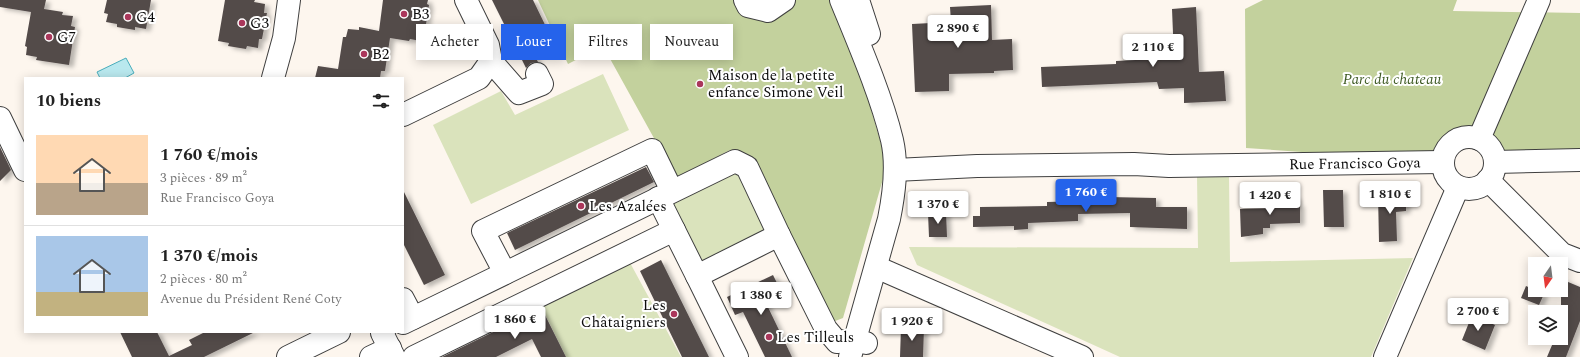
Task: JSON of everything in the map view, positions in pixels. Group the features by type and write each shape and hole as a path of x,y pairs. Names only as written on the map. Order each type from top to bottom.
{"street":[{"path":"273,77 284,38 289,0"},
{"path":"466,0 488,45 491,61 518,93 542,84 537,74"},
{"path":"745,0 748,6 768,11 784,0"},
{"path":"841,0 872,81 901,170"},
{"path":"406,313 505,273 735,161 747,167 826,329 837,342 858,349 882,268 904,204 901,170 904,140 858,0"},
{"path":"1479,139 1539,0"},
{"path":"404,115 478,78 491,61"},
{"path":"0,118 24,168"},
{"path":"1580,160 1492,171 1474,189 1458,187 1446,177 1442,162 1448,146 1455,141 1462,137 1479,139 1491,148 1492,171 1562,254 1580,261"},
{"path":"505,273 484,231 652,150 674,230 737,357"},
{"name":"Rue Francisco Goya","path":"901,170 993,166 1134,164 1169,166 1442,162"},
{"path":"1385,357 1458,187"},
{"path":"414,357 674,230"},
{"path":"697,276 779,235"},
{"path":"882,268 1082,357"},
{"path":"288,357 337,333"}],"green space":[{"path":"538,0 840,0 887,165 843,318 830,323 749,157 730,150 676,178 611,60 642,60 642,24 574,24 574,60 576,60 568,64 566,60 566,24 549,24"},
{"name":"Parc du chateau","path":"1263,0 1457,0 1453,11 1580,13 1580,160 1495,162 1500,146 1483,131 1459,128 1445,141 1442,162 1246,148 1245,9"},
{"path":"603,74 629,130 471,204 433,125 501,91 515,115"},
{"path":"736,167 768,230 700,266 658,198"},
{"path":"1197,176 1229,176 1230,262 1413,258 1371,357 1120,357 917,265 909,247 1198,248"},
{"path":"628,259 681,357 566,357 539,302"}],"water":[{"path":"126,58 134,73 127,77 100,77 97,72"}],"building":[{"name":"G7","path":"0,0 46,0 44,9 63,12 62,15 73,16 71,26 75,27 69,65 36,60 37,57 26,55 27,47 25,46 31,12 0,7"},
{"name":"G4","path":"107,0 151,0 146,29 135,27 135,30 117,27 117,24 106,22 108,14 104,13"},
{"name":"G3","path":"225,0 255,0 254,2 265,4 264,13 267,13 262,39 259,39 258,48 247,46 246,49 228,46 229,43 218,41"},
{"path":"383,0 428,0 427,4 429,5 426,24 416,24 416,40 410,39 409,41 390,38 385,71 381,71 380,77 315,77 318,66 338,69 343,37 346,37 348,29 359,30 359,27 379,31"},
{"path":"492,0 533,0 545,24 504,24"},
{"path":"991,5 992,40 1012,39 1013,70 994,71 994,73 949,74 949,91 915,92 912,24 951,22 950,7"},
{"path":"1196,7 1199,72 1224,71 1226,101 1184,103 1184,88 1159,89 1157,82 1042,87 1041,67 1116,64 1116,61 1174,58 1172,9"},
{"path":"522,60 537,60 538,62 531,63 526,68"},
{"path":"0,147 11,170 0,181"},
{"name":"Les Azalées","path":"646,167 654,182 515,250 507,233"},
{"path":"1323,190 1343,190 1344,227 1324,227"},
{"path":"404,192 445,275 424,285 404,245"},
{"path":"1084,192 1108,192 1108,197 1156,198 1156,207 1187,207 1187,229 1130,227 1130,213 1078,214 1078,221 1028,223 1028,229 1014,230 1014,226 973,227 973,216 980,216 980,207 1047,206 1047,202 1084,201"},
{"path":"1406,193 1406,211 1396,212 1397,241 1379,242 1378,194"},
{"path":"1276,197 1297,197 1297,204 1300,204 1300,223 1270,224 1270,228 1263,228 1263,234 1241,237 1240,209 1276,208"},
{"path":"946,212 947,237 929,237 928,213"},
{"name":"Les Châtaigniers","path":"661,260 709,357 682,357 640,271"},
{"path":"773,275 782,293 765,301 792,357 765,357 743,312 735,315 727,297"},
{"path":"1568,282 1580,287 1580,321 1566,357 1547,357 1552,345 1568,345 1568,305 1561,305 1561,297 1568,297"},
{"path":"1526,286 1528,287 1528,297 1543,297 1539,305 1521,298"},
{"path":"543,311 566,357 541,357 532,339 496,357 442,357 528,315 529,318"},
{"path":"1472,315 1495,325 1485,350 1462,340"},
{"path":"901,327 924,328 923,357 900,357"},
{"path":"120,333 158,333 169,356 192,345 189,340 203,333 253,333 204,357 132,357"}],"place":[{"name":"B3","path":"404,14"},
{"name":"G4","path":"128,17"},
{"name":"G3","path":"242,23"},
{"name":"G7","path":"49,37"},
{"name":"B2","path":"364,54"},
{"name":"Maison de la petite enfance Simone Veil","path":"700,84"},
{"name":"Les Azalées","path":"581,206"},
{"name":"Les Châtaigniers","path":"674,314"},
{"name":"Les Tilleuls","path":"769,337"}]}
